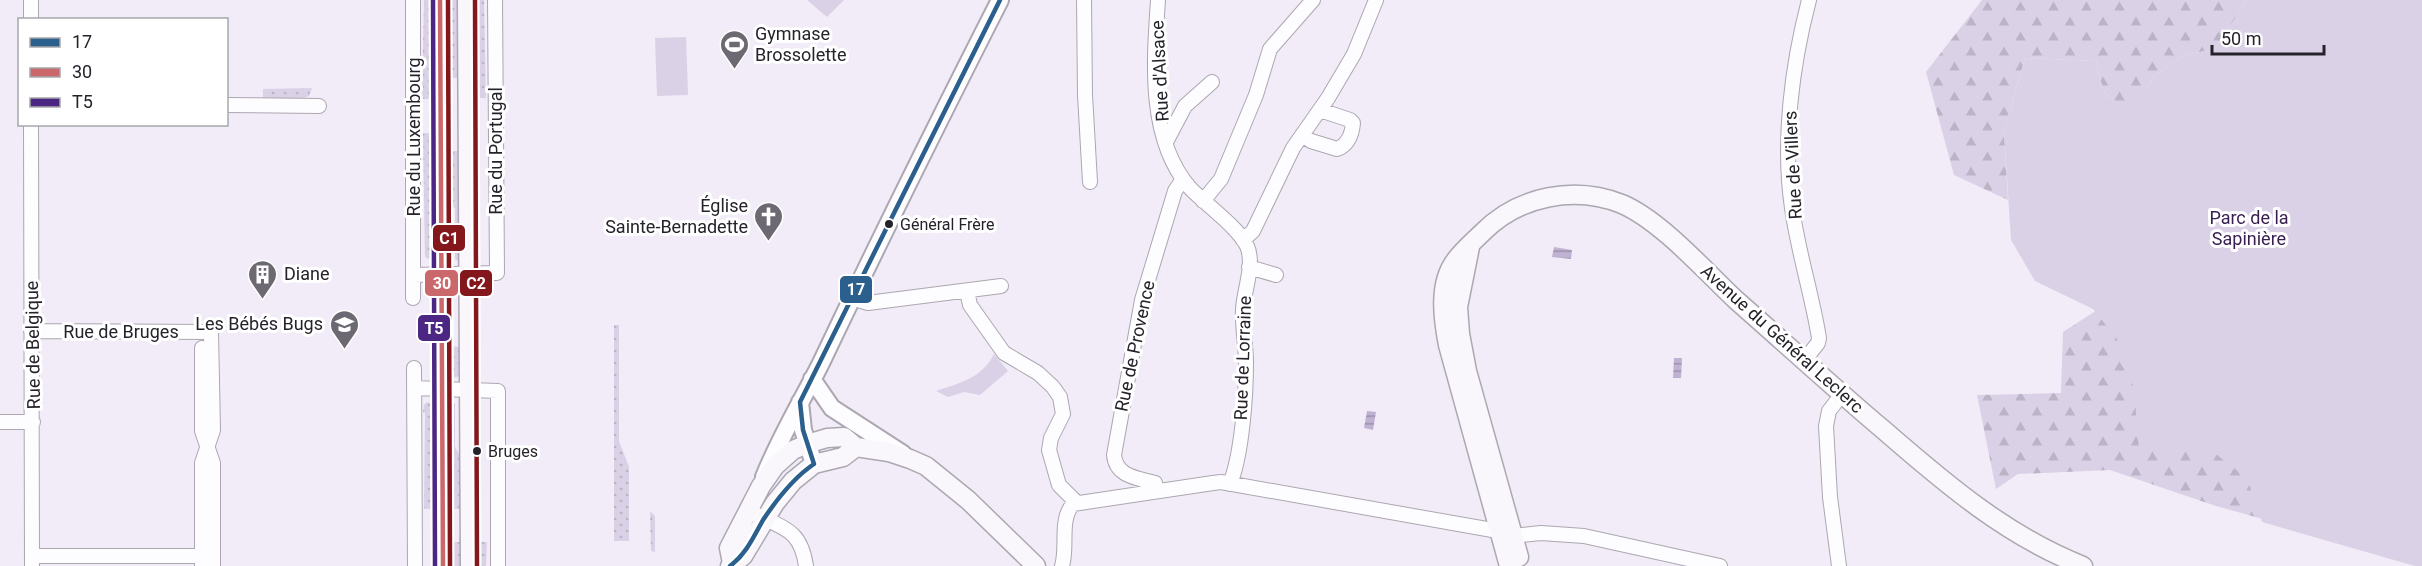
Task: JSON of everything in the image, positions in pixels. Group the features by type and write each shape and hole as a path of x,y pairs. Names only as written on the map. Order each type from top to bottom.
{"main road":[{"path":"440,0 442,566"},
{"path":"467,0 470,566"},
{"name":"Avenue du Général Leclerc","path":"1509,566 1505,534 1467,371 1458,307 1470,247 1486,229 1512,210 1543,198 1572,194 1612,201 1649,220 1804,361 1979,510 2039,547 2083,566"},
{"path":"731,565 729,548 761,486 782,459 793,450 807,444 827,438 844,437 856,447 889,452 910,459 939,476 968,500 1036,566"},
{"path":"731,565 743,556 765,519 793,481 814,464 843,457 856,447"},
{"name":"Avenue du Général Leclerc","path":"1505,534 1521,566"}],"street":[{"path":"31,0 31,18"},
{"name":"Rue du Luxembourg","path":"413,0 413,298"},
{"name":"Rue du Portugal","path":"468,274 497,273 495,0"},
{"path":"761,486 778,442 812,380 1000,0"},
{"path":"1084,0 1085,95 1090,182"},
{"name":"Rue d'Alsace","path":"1158,0 1155,41 1157,98 1166,142 1175,167 1183,179 1243,240"},
{"path":"1203,201 1221,179 1256,95 1270,50 1313,0"},
{"path":"1243,240 1253,231 1293,148 1320,110 1354,54 1376,0"},
{"name":"Rue de Villers","path":"1804,361 1818,343 1819,338 1791,207 1789,131 1794,66 1809,0"},
{"name":"Rue d'Alsace","path":"1166,142 1185,106 1212,81"},
{"path":"228,105 320,106"},
{"path":"1302,135 1311,141 1337,149 1345,145 1350,137 1353,123 1320,110"},
{"name":"Rue de Belgique","path":"31,126 32,561"},
{"name":"Rue de Provence","path":"1157,491 1155,483 1126,475 1118,468 1114,455 1142,300 1175,191 1183,179"},
{"name":"Rue de Lorraine","path":"1230,484 1238,464 1246,362 1243,306 1249,253 1243,240"},
{"name":"Rue de Lorraine","path":"1249,267 1276,275"},
{"path":"413,274 468,274"},
{"path":"851,298 868,303 1001,286"},
{"path":"967,291 970,305 1004,353 1038,373 1060,397 1063,414 1051,438 1049,450 1059,486 1076,502"},
{"name":"Rue de Bruges","path":"31,331 206,332 201,430 213,463 207,561"},
{"path":"414,368 415,566"},
{"path":"812,380 832,408 910,459"},
{"path":"414,388 498,392 498,566"},
{"path":"1839,566 1830,497 1826,426 1829,411 1842,394"},
{"path":"800,402 801,418 814,464"},
{"path":"0,422 33,422"},
{"path":"1062,566 1066,519 1068,510 1076,502 1213,483 1230,484 1505,534 1584,536 1720,566"},
{"path":"748,511 797,537 804,551 806,566"},
{"path":"32,561 207,561"}],"green space":[{"path":"424,0 431,0 432,99 422,99"},
{"path":"448,0 459,0 459,78 448,78"},
{"path":"476,0 484,0 486,98 477,98"},
{"path":"807,0 844,0 827,17"},
{"path":"1982,0 2247,0 2215,49 2185,55 2154,76 2146,90 2123,106 2115,103 2106,94 2096,61 2025,58 2004,131 2008,200 1954,175 1926,72"},
{"name":"Parc de la Sapinière","path":"2247,0 2422,0 2422,566 2415,566 2262,522 2247,478 2208,448 2139,450 2134,389 2121,344 2093,309 2035,281 2011,240 2004,131 2025,58 2096,61 2106,94 2115,102 2123,105 2146,90 2154,76 2185,55 2215,49"},
{"path":"686,37 688,95 657,96 655,38"},
{"path":"312,88 309,96 301,99 263,99 263,89"},
{"path":"423,133 432,133 433,257 428,259 425,257"},
{"path":"449,151 460,151 459,261 455,259 455,209 449,200"},
{"path":"2125,292 2422,563 2216,506 2110,470 2018,474 1996,489 1977,395 2061,393 2063,332"},
{"path":"614,325 619,325 619,441 629,467 629,541 614,541"},
{"path":"450,346 460,347 461,368 456,378 450,374"},
{"path":"994,354 1008,371 980,395 964,392 948,397 936,391 977,374"},
{"path":"451,401 455,404 455,447 461,457 461,509 451,509"},
{"path":"427,402 434,405 433,509 424,509 425,413 423,412"},
{"path":"650,511 655,516 655,552 651,551"},
{"path":"450,542 461,542 461,566 451,566"},
{"path":"478,542 487,542 486,566 478,566"}],"shaded area":[{"path":"1554,247 1572,250 1571,259 1552,257"},
{"path":"1674,358 1682,358 1681,378 1673,378"},
{"path":"1367,411 1376,412 1373,430 1364,428"}],"transit line":[{"name":"T5","path":"433,0 435,566"},
{"name":"30","path":"440,0 443,566"},
{"name":"C1","path":"448,0 450,566"},
{"name":"C2","path":"475,0 477,566"},
{"name":"17","path":"730,566 745,551 763,520 792,482 814,464 803,430 800,402 1000,0"}],"place":[{"name":"Gymnase Brossolette","path":"734,70"},
{"name":"Général Frère","path":"889,224"},
{"name":"Église Sainte-Bernadette","path":"769,242"},
{"name":"Diane","path":"263,300"},
{"name":"Les Bébés Bugs","path":"344,350"},
{"name":"Bruges","path":"477,451"}]}
